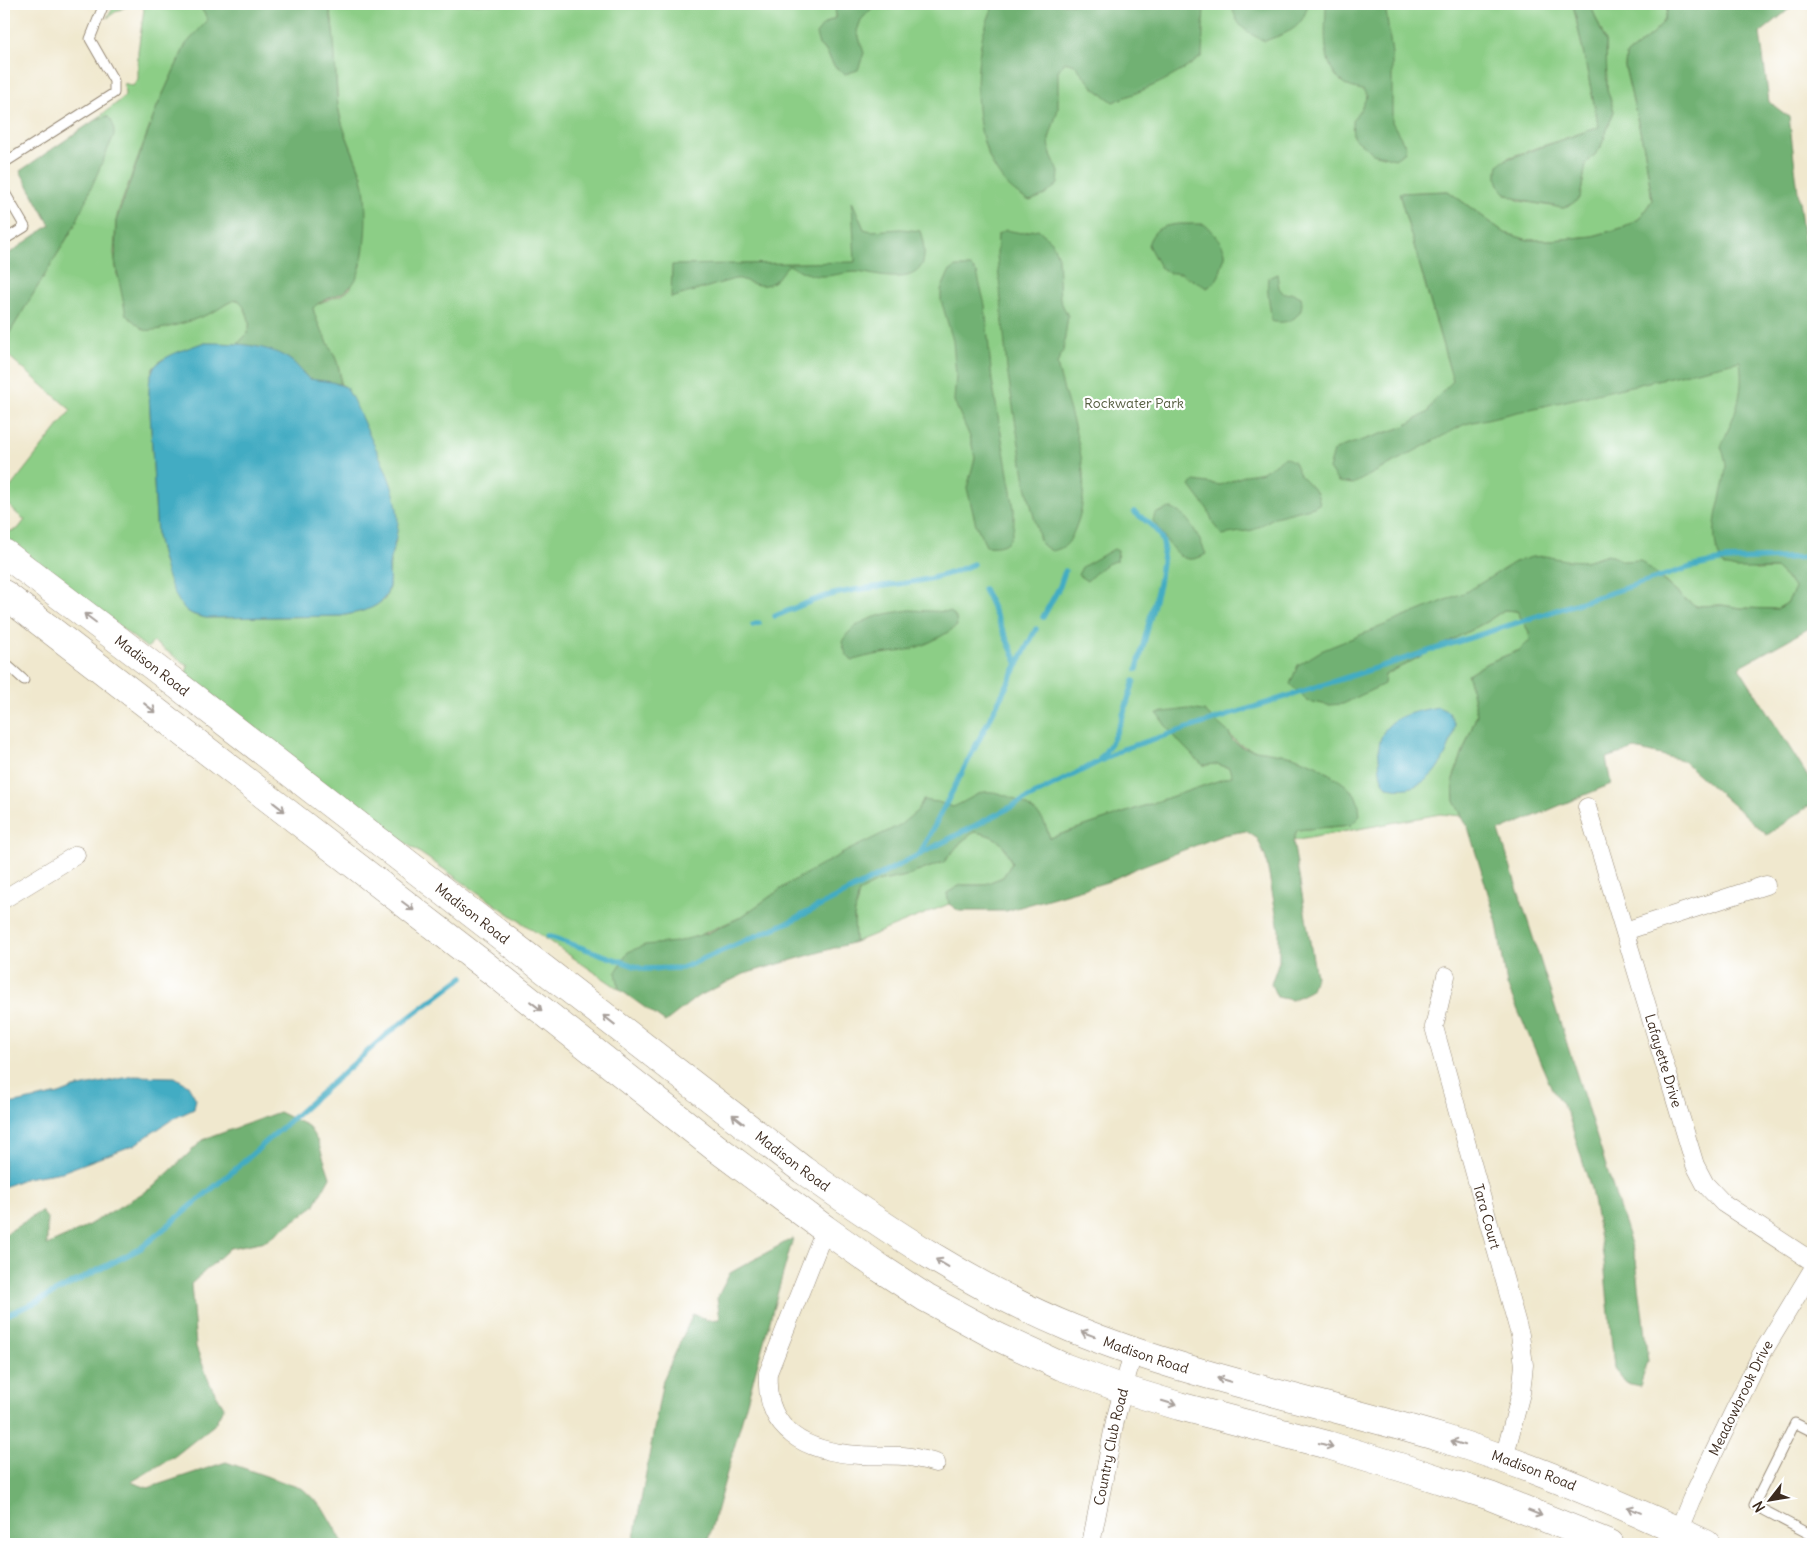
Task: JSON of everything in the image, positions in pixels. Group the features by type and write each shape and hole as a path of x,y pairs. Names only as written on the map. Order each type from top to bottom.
{"main road":[{"name":"Madison Road","path":"4,553 144,658 803,1170 872,1219 943,1264 1005,1298 1133,1352 1186,1369 1442,1438 1504,1458 1597,1494 1676,1538 1706,1544"},
{"path":"4,594 496,974 715,1147 825,1229 926,1298 998,1338 1061,1366 1123,1389 1178,1406 1328,1445 1413,1471 1498,1499 1610,1544"}],"street":[{"name":"Lafayette Drive","path":"1587,807 1626,931 1695,1165 1705,1184 1723,1203 1813,1262"},
{"path":"4,899 76,854"},
{"path":"1626,931 1766,885"},
{"name":"Tara Court","path":"1446,976 1434,1027 1520,1334 1524,1365 1522,1393 1504,1458"},
{"path":"825,1229 768,1373 767,1389 770,1405 780,1423 792,1435 807,1443 832,1451 859,1455 904,1456 936,1463"},
{"name":"Meadowbrook Drive","path":"1676,1538 1691,1500 1762,1355 1813,1269"},
{"name":"Country Club Road","path":"1091,1544 1115,1421 1133,1352"}],"lane":[{"path":"4,163 114,93 114,81 90,38 104,4"},
{"path":"4,191 25,227 4,240"},
{"path":"4,662 24,680"},
{"path":"1813,1432 1795,1423 1754,1505 1813,1536"}],"green space":[{"name":"Rockwater Park","path":"119,4 198,4 207,21 204,27 186,44 157,107 118,212 114,253 117,275 157,330 211,313 233,300 239,300 249,322 248,331 237,344 202,343 161,360 153,368 150,377 149,394 157,536 162,558 175,593 186,610 194,615 206,618 341,616 375,606 385,599 389,588 390,559 396,541 346,387 340,384 338,364 313,308 317,304 341,295 350,289 361,266 362,176 342,125 338,106 332,19 328,4 836,4 835,18 823,25 819,45 826,51 834,66 842,4 1573,4 1599,127 1507,158 1506,194 1520,201 1564,208 1580,198 1586,164 1600,149 1614,111 1607,89 1606,42 1590,4 1668,4 1664,21 1647,39 1626,55 1625,67 1645,152 1652,200 1640,218 1625,227 1593,236 1553,240 1528,240 1505,233 1448,191 1399,193 1453,381 1802,310 1755,570 1776,569 1795,589 1787,603 1777,609 1740,608 1722,605 1696,606 1684,599 1658,575 1518,585 1385,675 1488,621 1504,610 1517,611 1529,632 1530,640 1520,650 1487,663 1468,675 1477,714 1453,779 1454,801 1462,816 1440,814 1293,841 1297,830 1351,825 1293,756 1248,748 1234,739 1228,732 1167,726 1203,765 1217,764 1229,768 1233,776 1050,838 1043,820 1028,807 788,884 741,917 702,934 619,989 331,792 185,677 188,666 154,642 147,648 6,539 8,532 18,529 25,520 10,506 6,493 71,410 4,352 4,342 75,225 102,117 95,120 122,99 125,95 124,83 133,86 138,79 138,51 144,9 141,5 127,6 107,18 113,8"},
{"path":"198,4 328,4 334,41 338,106 345,132 364,184 366,212 363,257 356,279 346,290 324,300 313,308 338,364 340,384 309,379 286,357 257,347 237,344 246,335 249,327 246,312 239,300 231,301 197,319 158,329 144,330 126,315 115,261 116,221 157,107 186,44 207,21"},
{"path":"836,4 876,4 861,20 857,31 864,53 858,70 845,74 834,66 826,51 819,45 816,34 823,25 835,18"},
{"path":"994,4 1204,4 1202,56 1171,77 1113,102 1093,87 1075,65 1064,62 1058,71 1058,109 1049,139 1050,152 1059,172 1058,184 1045,195 1030,201 1012,189 998,173 988,154 982,133 978,110 978,65 983,34"},
{"path":"1232,4 1308,4 1298,25 1265,41 1252,35 1242,27 1236,18"},
{"path":"1326,4 1385,4 1392,54 1392,122 1406,147 1404,153 1395,159 1373,153 1353,137 1352,120 1361,109 1367,96 1363,90 1348,86 1332,70 1328,60 1325,38"},
{"path":"1573,4 1590,4 1606,42 1607,89 1614,111 1600,149 1586,164 1580,198 1563,208 1520,200 1511,196 1504,192 1499,185 1497,176 1498,165 1507,159 1599,127"},
{"path":"1668,4 1793,4 1793,6 1760,33 1769,102 1789,117 1813,316 1813,626 1739,667 1813,785 1813,803 1767,835 1682,760 1635,749 1606,758 1611,784 1499,831 1636,1260 1648,1361 1640,1386 1625,1383 1614,1368 1604,1261 1591,1189 1568,1114 1552,1089 1507,985 1497,923 1468,827 1454,801 1453,779 1477,714 1468,675 1487,663 1520,650 1530,640 1529,632 1517,611 1504,610 1488,621 1385,675 1384,684 1343,704 1328,705 1307,701 1290,684 1298,665 1321,651 1468,591 1515,562 1532,557 1545,556 1585,561 1608,554 1624,561 1640,560 1684,599 1696,606 1722,605 1740,608 1777,609 1787,603 1795,589 1776,569 1736,569 1723,566 1715,540 1716,516 1726,466 1721,447 1740,395 1740,361 1465,424 1353,484 1338,482 1329,469 1334,451 1403,427 1428,412 1435,399 1453,381 1399,193 1448,191 1505,233 1528,240 1553,240 1593,236 1625,227 1640,218 1652,200 1645,152 1625,67 1626,55 1647,39 1664,21"},
{"path":"107,116 113,125 114,135 75,225 4,342 4,257 50,225 20,171 95,120"},
{"path":"852,201 864,229 871,231 901,229 920,231 923,241 924,258 922,265 917,271 902,277 887,277 857,272 818,276 789,265 769,284 757,285 736,279 671,298 672,265 855,262"},
{"path":"1179,224 1204,224 1217,237 1224,249 1225,256 1219,275 1216,281 1207,288 1181,273 1169,273 1160,267 1148,245 1153,234 1160,228"},
{"path":"1038,229 1052,242 1058,257 1060,300 1068,316 1063,351 1057,364 1079,446 1084,488 1081,509 1071,538 1065,546 1052,551 1041,544 1025,482 1007,369 997,254 998,234 1006,230 1021,233"},
{"path":"956,267 971,267 977,273 985,305 992,381 1014,509 1013,532 1008,542 1003,545 986,546 976,525 967,488 975,458 970,437 954,401 956,375 953,341 941,300 941,290 949,272"},
{"path":"1277,274 1279,288 1284,294 1293,293 1301,297 1302,304 1298,314 1289,321 1284,322 1271,321 1268,278"},
{"path":"1285,457 1294,462 1300,475 1317,493 1320,503 1314,507 1275,517 1253,530 1222,535 1214,525 1208,510 1190,486 1194,481 1221,485 1246,475 1263,472"},
{"path":"1169,508 1183,515 1188,520 1206,554 1188,559 1174,551 1153,521 1155,514"},
{"path":"1114,549 1118,551 1117,561 1104,566 1087,581 1078,575 1082,567"},
{"path":"910,610 951,612 956,618 957,626 931,642 903,651 852,661 846,654 842,642 854,627 872,618"},
{"path":"1188,709 1204,711 1228,732 1233,741 1244,748 1293,756 1316,765 1343,783 1355,794 1359,805 1360,816 1351,825 1297,830 1293,841 1316,977 1310,991 1292,1000 1277,997 1271,984 1279,961 1279,929 1266,859 1258,839 1246,831 1223,835 1139,867 1107,882 1006,911 959,911 949,904 947,893 961,885 983,885 1003,877 1012,863 1005,849 998,841 989,835 974,832 961,842 944,862 906,876 877,882 859,892 854,917 855,942 744,974 697,997 665,1022 619,989 616,972 628,952 645,945 676,942 708,933 741,917 791,882 845,852 900,825 917,811 923,800 953,807 984,792 999,793 1016,800 1039,815 1050,838 1232,776 1229,768 1217,764 1203,765 1178,740 1157,713"},
{"path":"974,832 989,835 1005,849 1012,863 1003,877 983,885 961,885 947,893 949,904 855,942 854,917 859,892 877,882 906,876 944,862 961,842"},
{"path":"279,1112 308,1126 318,1142 330,1177 314,1206 266,1241 230,1248 191,1284 196,1347 210,1384 224,1407 214,1425 175,1456 131,1482 148,1488 226,1462 303,1489 323,1508 344,1544 4,1544 4,1235 41,1211 47,1218 47,1245 80,1230 153,1187 203,1140"},
{"path":"793,1238 707,1544 633,1544 663,1380 693,1314 707,1320 720,1319 717,1298 730,1273"}],"water":[{"path":"202,343 249,345 273,351 293,362 309,379 332,382 346,387 388,476 397,510 398,528 389,562 389,586 387,594 377,605 363,611 341,616 206,618 187,611 181,604 171,586 157,536 149,385 153,370 161,361"},
{"path":"1438,707 1449,712 1455,725 1448,750 1442,762 1425,780 1415,786 1402,789 1388,787 1381,778 1379,759 1379,746 1382,735 1387,727 1395,720 1404,716"},
{"path":"134,1076 175,1077 188,1085 196,1099 194,1109 173,1119 134,1145 62,1172 26,1178 4,1187 4,1105"}],"waterway":[{"path":"1134,512 1157,531 1164,547 1159,584 1137,669"},
{"path":"548,936 643,969 682,968 791,921 1123,749 1691,567 1724,560 1813,557"},
{"path":"775,616 826,596 925,580 957,571 973,564"},
{"path":"1043,617 1060,586 1065,571"},
{"path":"984,589 1018,664"},
{"path":"753,625 759,623"},
{"path":"920,854 1036,629"},
{"path":"1100,759 1117,731 1134,681"},
{"path":"4,1316 34,1303 141,1248 239,1166 387,1034 463,977"}]}
